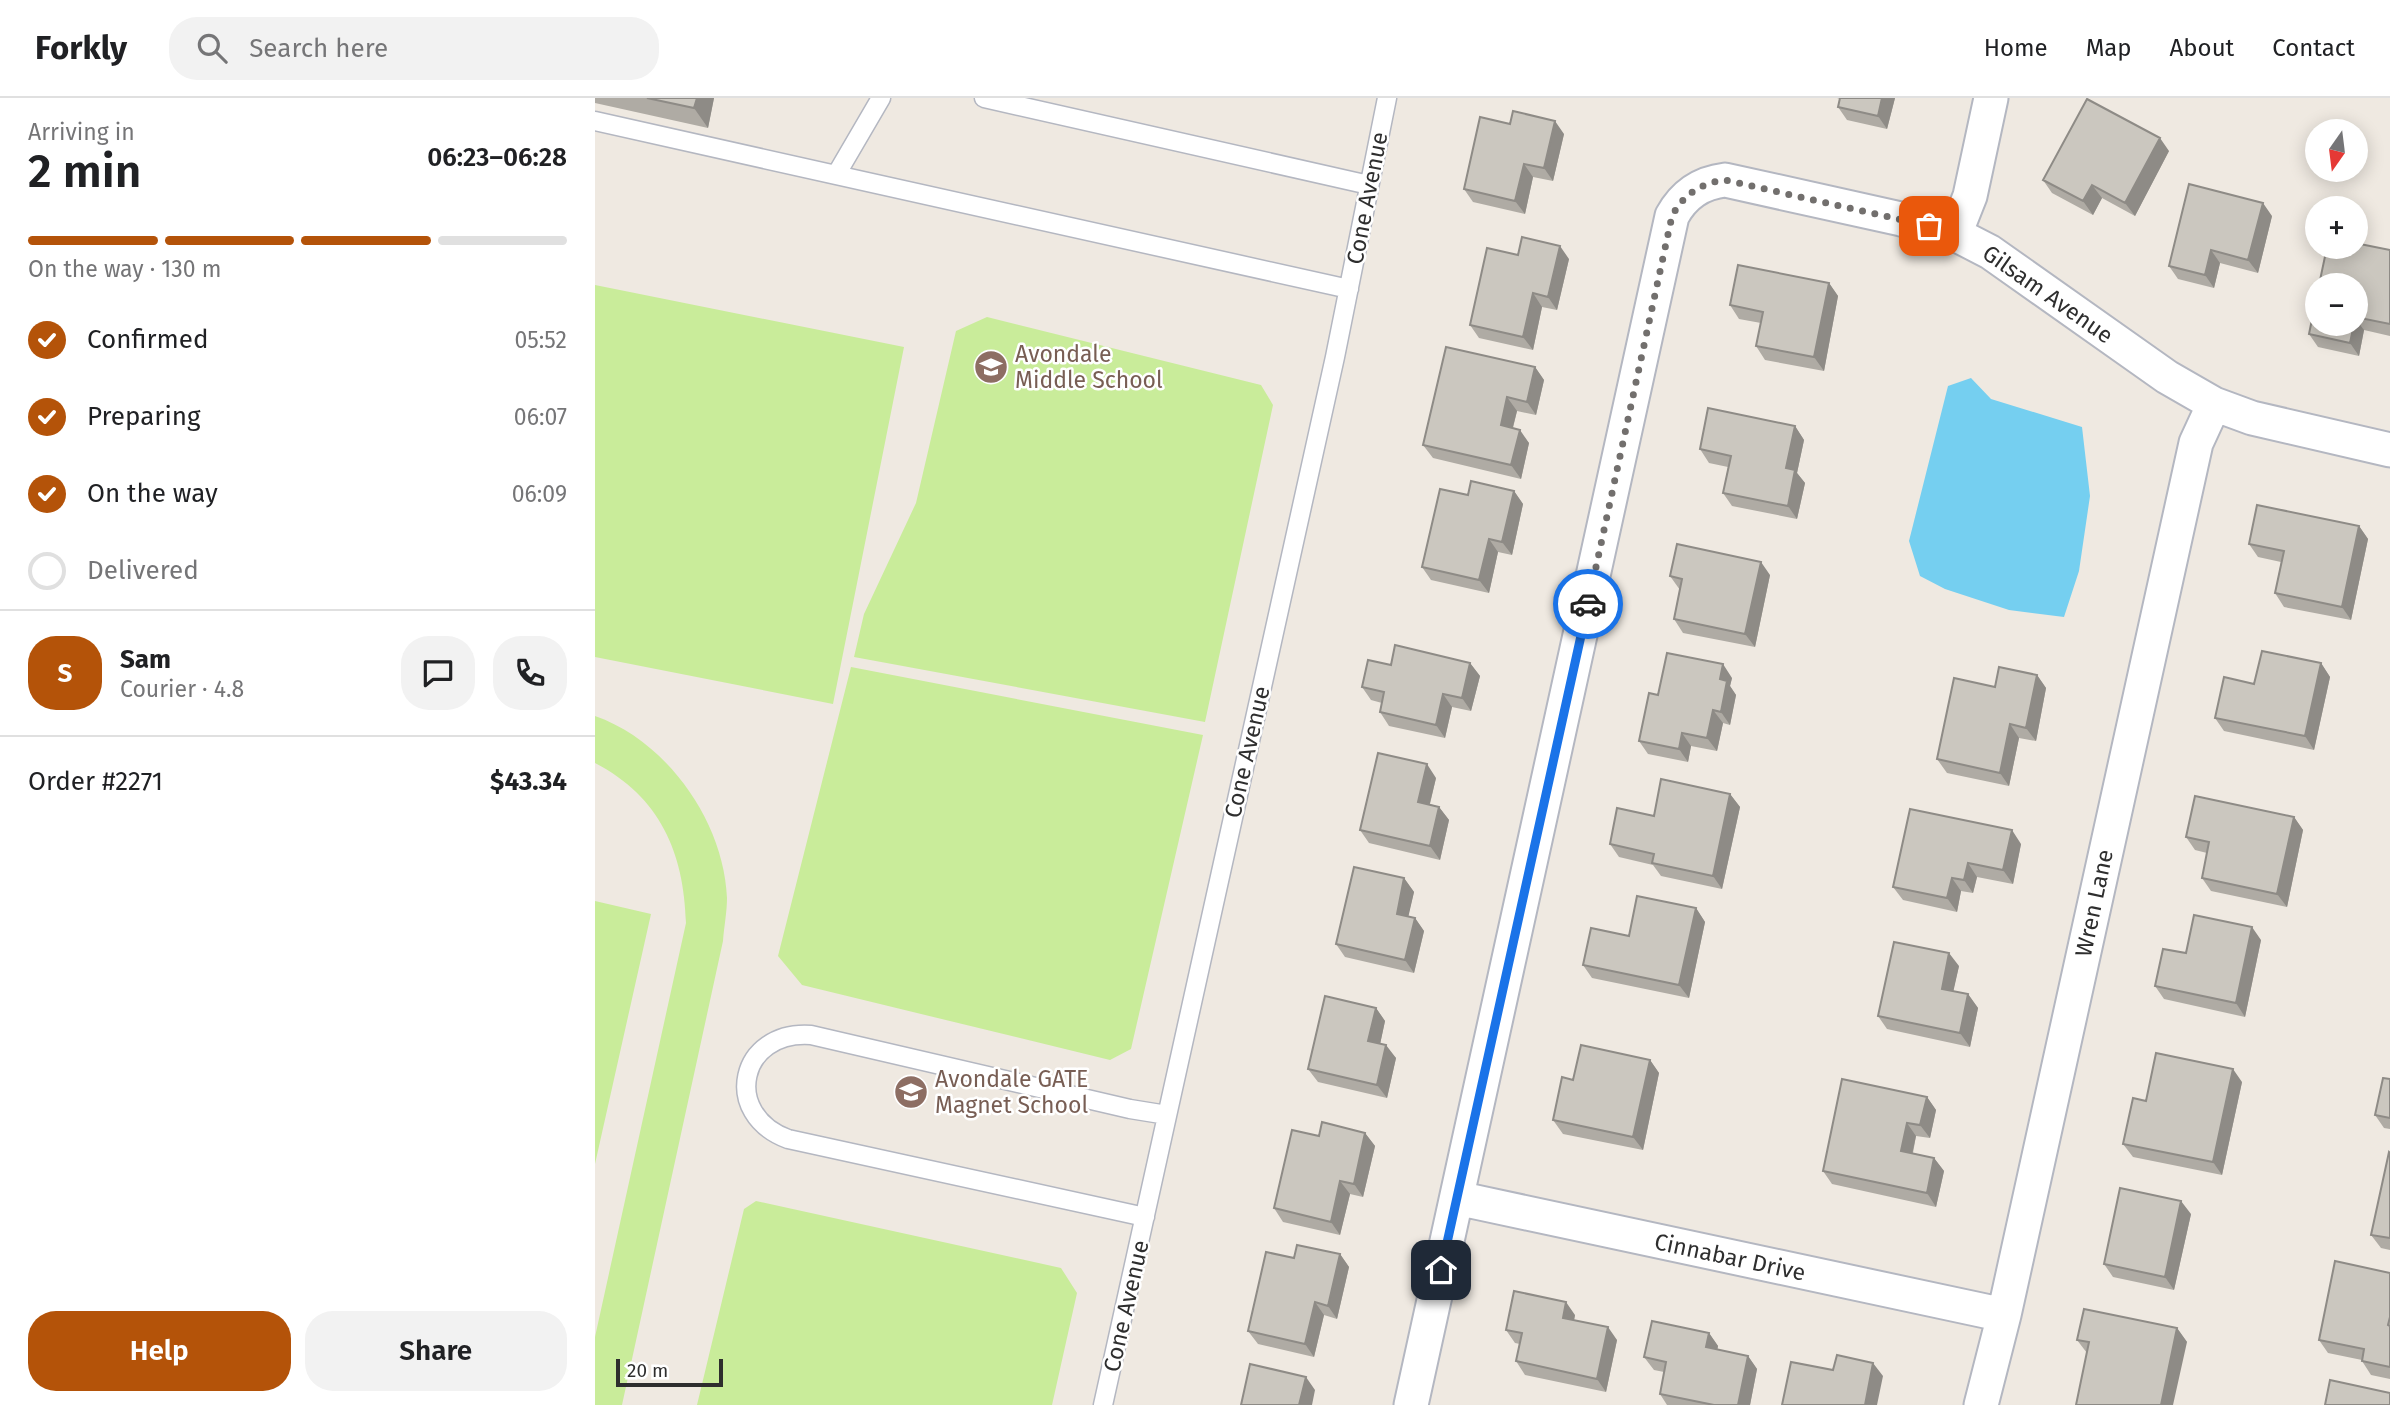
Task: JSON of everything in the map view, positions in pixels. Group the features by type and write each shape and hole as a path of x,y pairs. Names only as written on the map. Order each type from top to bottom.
{"street":[{"path":"1955,234 1970,195 1991,98"},
{"name":"Gilsam Avenue","path":"1457,1198 1672,216 1680,201 1708,182 1725,180 1901,219 1955,234 1990,253 2167,377 2214,404 2252,418 2390,450"},
{"name":"Wren Lane","path":"1981,1405 2004,1315 2196,443 2214,404"},
{"path":"1411,1405 1457,1198"},
{"name":"Cinnabar Drive","path":"1457,1198 2004,1315"}],"lane":[{"path":"836,175 881,98"},
{"path":"983,98 1369,185"},
{"name":"Cone Avenue","path":"1103,1405 1349,289 1369,185 1381,99"},
{"path":"595,121 1349,289"},
{"path":"1145,1217 789,1139 773,1133 760,1122 751,1108 747,1092 748,1075 754,1060 764,1047 778,1038 795,1033 1130,1109 1167,1115"}],"green space":[{"path":"595,285 904,347 833,704 595,657"},
{"path":"987,317 1261,385 1273,405 1205,722 854,657 864,614 916,503 956,331"},
{"path":"851,667 1203,735 1131,1049 1110,1060 802,985 778,956"},
{"path":"595,716 646,744 687,788 715,841 727,898 723,941 622,1405 595,1405 595,1337 686,923 680,873 664,829 636,792 595,763"},
{"path":"595,901 651,914 595,1164"},
{"path":"756,1201 1061,1268 1077,1293 1052,1405 697,1405 744,1209"}],"water":[{"path":"1971,378 1991,399 2082,427 2090,496 2079,571 2064,617 2009,610 1945,589 1920,576 1909,541 1948,386"}],"building":[{"path":"647,98 697,98 694,108"},
{"path":"1840,98 1882,98 1878,116 1838,107"},
{"path":"2087,99 2160,138 2125,203 2092,185 2083,201 2043,180"},
{"path":"1513,111 1555,121 1544,168 1524,164 1515,201 1464,189 1480,117 1510,124"},
{"path":"2189,184 2263,203 2248,260 2211,250 2205,275 2169,266"},
{"path":"1522,237 1560,246 1548,297 1533,293 1523,337 1470,325 1487,248 1518,255"},
{"path":"2368,246 2390,250 2390,324 2368,320 2368,273 2322,273 2324,259 2368,259"},
{"path":"1738,265 1829,283 1814,357 1756,346 1763,312 1730,305"},
{"path":"2318,336 2351,336 2350,343"},
{"path":"1446,347 1535,367 1527,402 1507,397 1501,425 1520,430 1511,465 1423,445"},
{"path":"1708,408 1795,426 1786,468 1795,470 1788,506 1723,493 1731,456 1700,449"},
{"path":"1471,481 1514,491 1502,542 1489,539 1479,580 1422,567 1440,489 1468,495"},
{"path":"2257,505 2359,526 2342,607 2275,593 2284,551 2249,544"},
{"path":"1677,544 1761,562 1745,634 1674,619 1682,579 1670,576"},
{"path":"1395,645 1470,663 1462,698 1443,694 1436,725 1380,712 1384,692 1362,687 1368,660 1391,665"},
{"path":"2262,651 2321,663 2305,736 2215,718 2224,677 2254,684"},
{"path":"1667,653 1723,664 1720,679 1727,681 1721,712 1713,710 1707,738 1682,733 1679,749 1639,741 1649,693 1658,695"},
{"path":"1999,667 2037,675 2026,728 2010,724 2000,773 1937,759 1954,678 1995,687"},
{"path":"1378,753 1427,764 1418,802 1439,807 1430,846 1360,830"},
{"path":"1661,779 1730,794 1713,876 1652,863 1654,854 1610,844 1617,808 1654,816"},
{"path":"2195,796 2294,817 2277,894 2202,878 2209,842 2186,837"},
{"path":"1910,809 2012,830 2003,870 1968,863 1964,880 1952,878 1947,898 1893,887"},
{"path":"1354,867 1404,878 1397,914 1415,918 1405,960 1336,944"},
{"path":"1637,896 1696,908 1679,985 1583,965 1591,928 1629,936"},
{"path":"2194,915 2252,927 2236,1003 2155,986 2163,949 2186,953"},
{"path":"1894,942 1949,953 1942,989 1968,994 1960,1033 1878,1016"},
{"path":"1325,996 1376,1008 1368,1041 1386,1045 1377,1085 1308,1069"},
{"path":"1581,1045 1650,1060 1633,1137 1553,1120 1562,1077 1573,1080"},
{"path":"2156,1053 2233,1069 2213,1162 2123,1144 2133,1098 2146,1101"},
{"path":"2383,1078 2390,1079 2390,1118 2375,1115"},
{"path":"1842,1079 1927,1097 1920,1125 1907,1123 1901,1151 1934,1158 1927,1193 1823,1171"},
{"path":"1322,1122 1365,1133 1354,1184 1340,1181 1331,1222 1274,1208 1292,1130 1319,1136"},
{"path":"2390,1153 2390,1238 2371,1235"},
{"path":"2120,1188 2181,1201 2165,1277 2104,1264"},
{"path":"1297,1245 1340,1254 1328,1306 1315,1302 1305,1344 1248,1331 1266,1252 1294,1258"},
{"path":"2335,1261 2390,1273 2390,1367 2362,1361 2364,1349 2319,1340"},
{"path":"1514,1291 1566,1302 1563,1318 1608,1327 1597,1379 1516,1361 1522,1333 1506,1330"},
{"path":"2084,1309 2177,1328 2161,1405 2076,1405 2089,1342 2077,1340"},
{"path":"1652,1321 1709,1333 1706,1347 1748,1356 1738,1405 1714,1405 1660,1394 1666,1362 1644,1357"},
{"path":"1837,1355 1873,1363 1865,1405 1782,1405 1791,1362 1833,1370"},
{"path":"1250,1364 1306,1377 1299,1405 1241,1405"},
{"path":"2330,1380 2390,1393 2390,1405 2325,1405"}],"way so far":[{"path":"1588,604 1672,216 1680,201 1708,182 1725,180 1929,226"}],"place":[{"name":"Avondale Middle School","path":"991,367"},
{"name":"Avondale GATE Magnet School","path":"911,1092"}],"route":[{"path":"1441,1270 1588,604"}]}
